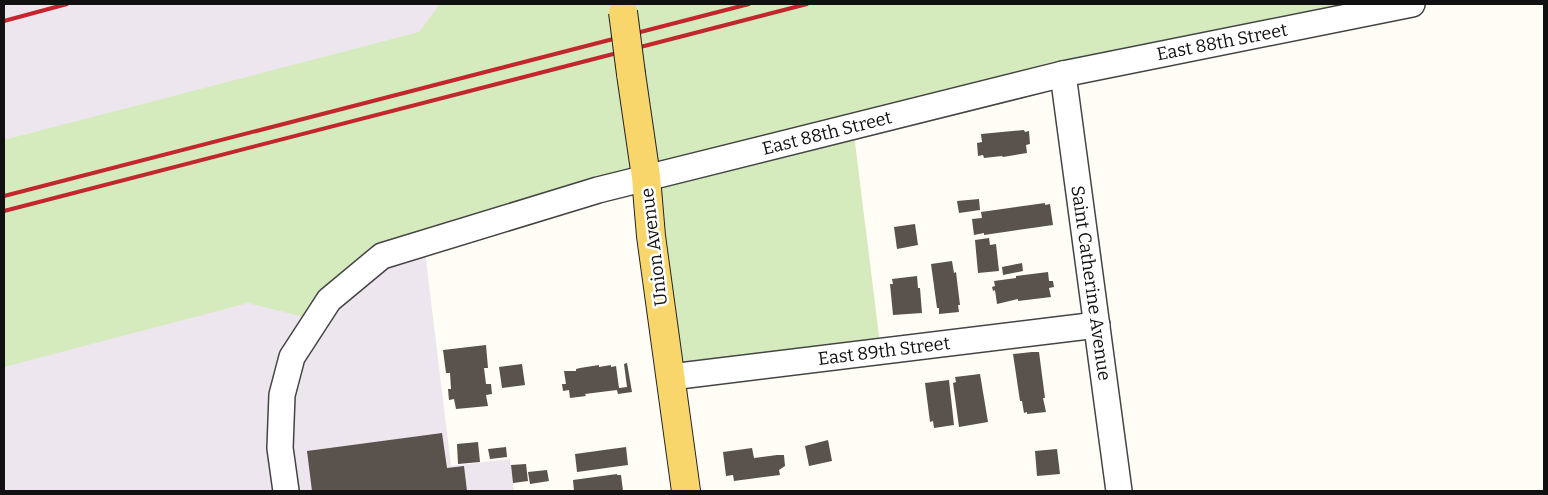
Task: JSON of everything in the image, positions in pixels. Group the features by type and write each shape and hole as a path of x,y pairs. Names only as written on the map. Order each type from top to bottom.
{"main road":[{"name":"Union Avenue","path":"622,8 646,177 651,236 686,491"}],"street":[{"name":"East 88th Street","path":"286,491 280,448 282,395 292,357 329,300 382,256 646,177 1063,74 1412,4"},
{"name":"Saint Catherine Avenue","path":"1063,74 1119,491"},
{"name":"East 89th Street","path":"671,377 1097,325"}],"shaded area":[{"path":"4,4 562,4 329,300 424,243 451,466 510,459 514,491 4,491"}],"green space":[{"path":"440,4 1412,4 853,126 881,352 671,377 646,178 382,256 316,320 248,303 4,367 4,140 419,32"}],"building":[{"path":"1024,130 1025,132 1029,131 1030,144 1026,145 1027,153 1003,157 984,158 983,155 978,156 977,143 982,142 981,134"},
{"path":"979,199 980,210 959,213 957,201"},
{"path":"1045,203 1045,205 1050,204 1053,225 974,235 972,219 982,218 981,212"},
{"path":"915,224 918,245 897,249 894,227"},
{"path":"989,238 990,245 996,244 999,271 978,273 975,240"},
{"path":"952,261 954,273 956,272 960,305 958,305 959,312 939,314 931,264"},
{"path":"1022,263 1023,271 1003,275 1002,267"},
{"path":"1048,272 1049,281 1053,281 1054,287 1049,288 1051,297 1018,301 1018,299 997,304 995,290 993,291 992,287 995,286 994,281"},
{"path":"917,276 922,313 893,315 890,284 893,284 892,279"},
{"path":"486,345 488,368 484,368 486,384 491,384 492,394 486,395 488,406 456,409 454,399 449,400 448,389 451,389 450,373 446,373 443,350"},
{"path":"1039,352 1046,412 1027,414 1027,412 1024,413 1022,401 1020,401 1013,354"},
{"path":"627,363 632,392 618,394 617,390 570,398 569,390 563,391 562,384 566,384 564,371 576,371 576,369 599,365 599,367 616,366 619,388 627,387 624,364"},
{"path":"522,364 525,385 502,388 499,367"},
{"path":"980,374 988,422 959,427 953,383 956,382 955,377"},
{"path":"949,380 954,425 934,428 933,421 930,422 925,383"},
{"path":"442,433 447,468 464,466 467,491 312,491 307,451"},
{"path":"828,440 832,461 809,466 805,446"},
{"path":"478,442 480,462 458,464 457,444"},
{"path":"506,447 507,457 490,459 488,449"},
{"path":"626,447 628,465 577,472 575,454"},
{"path":"752,448 754,458 784,455 785,466 779,470 780,475 734,481 733,475 726,476 723,452"},
{"path":"1057,449 1060,474 1037,476 1035,451"},
{"path":"526,464 528,481 513,483 511,465"},
{"path":"547,470 549,481 530,484 528,472"},
{"path":"621,475 623,491 574,491 573,480"}],"railway":[{"path":"4,21 67,4"},
{"path":"4,196 749,4"},
{"path":"4,211 807,4"}]}
